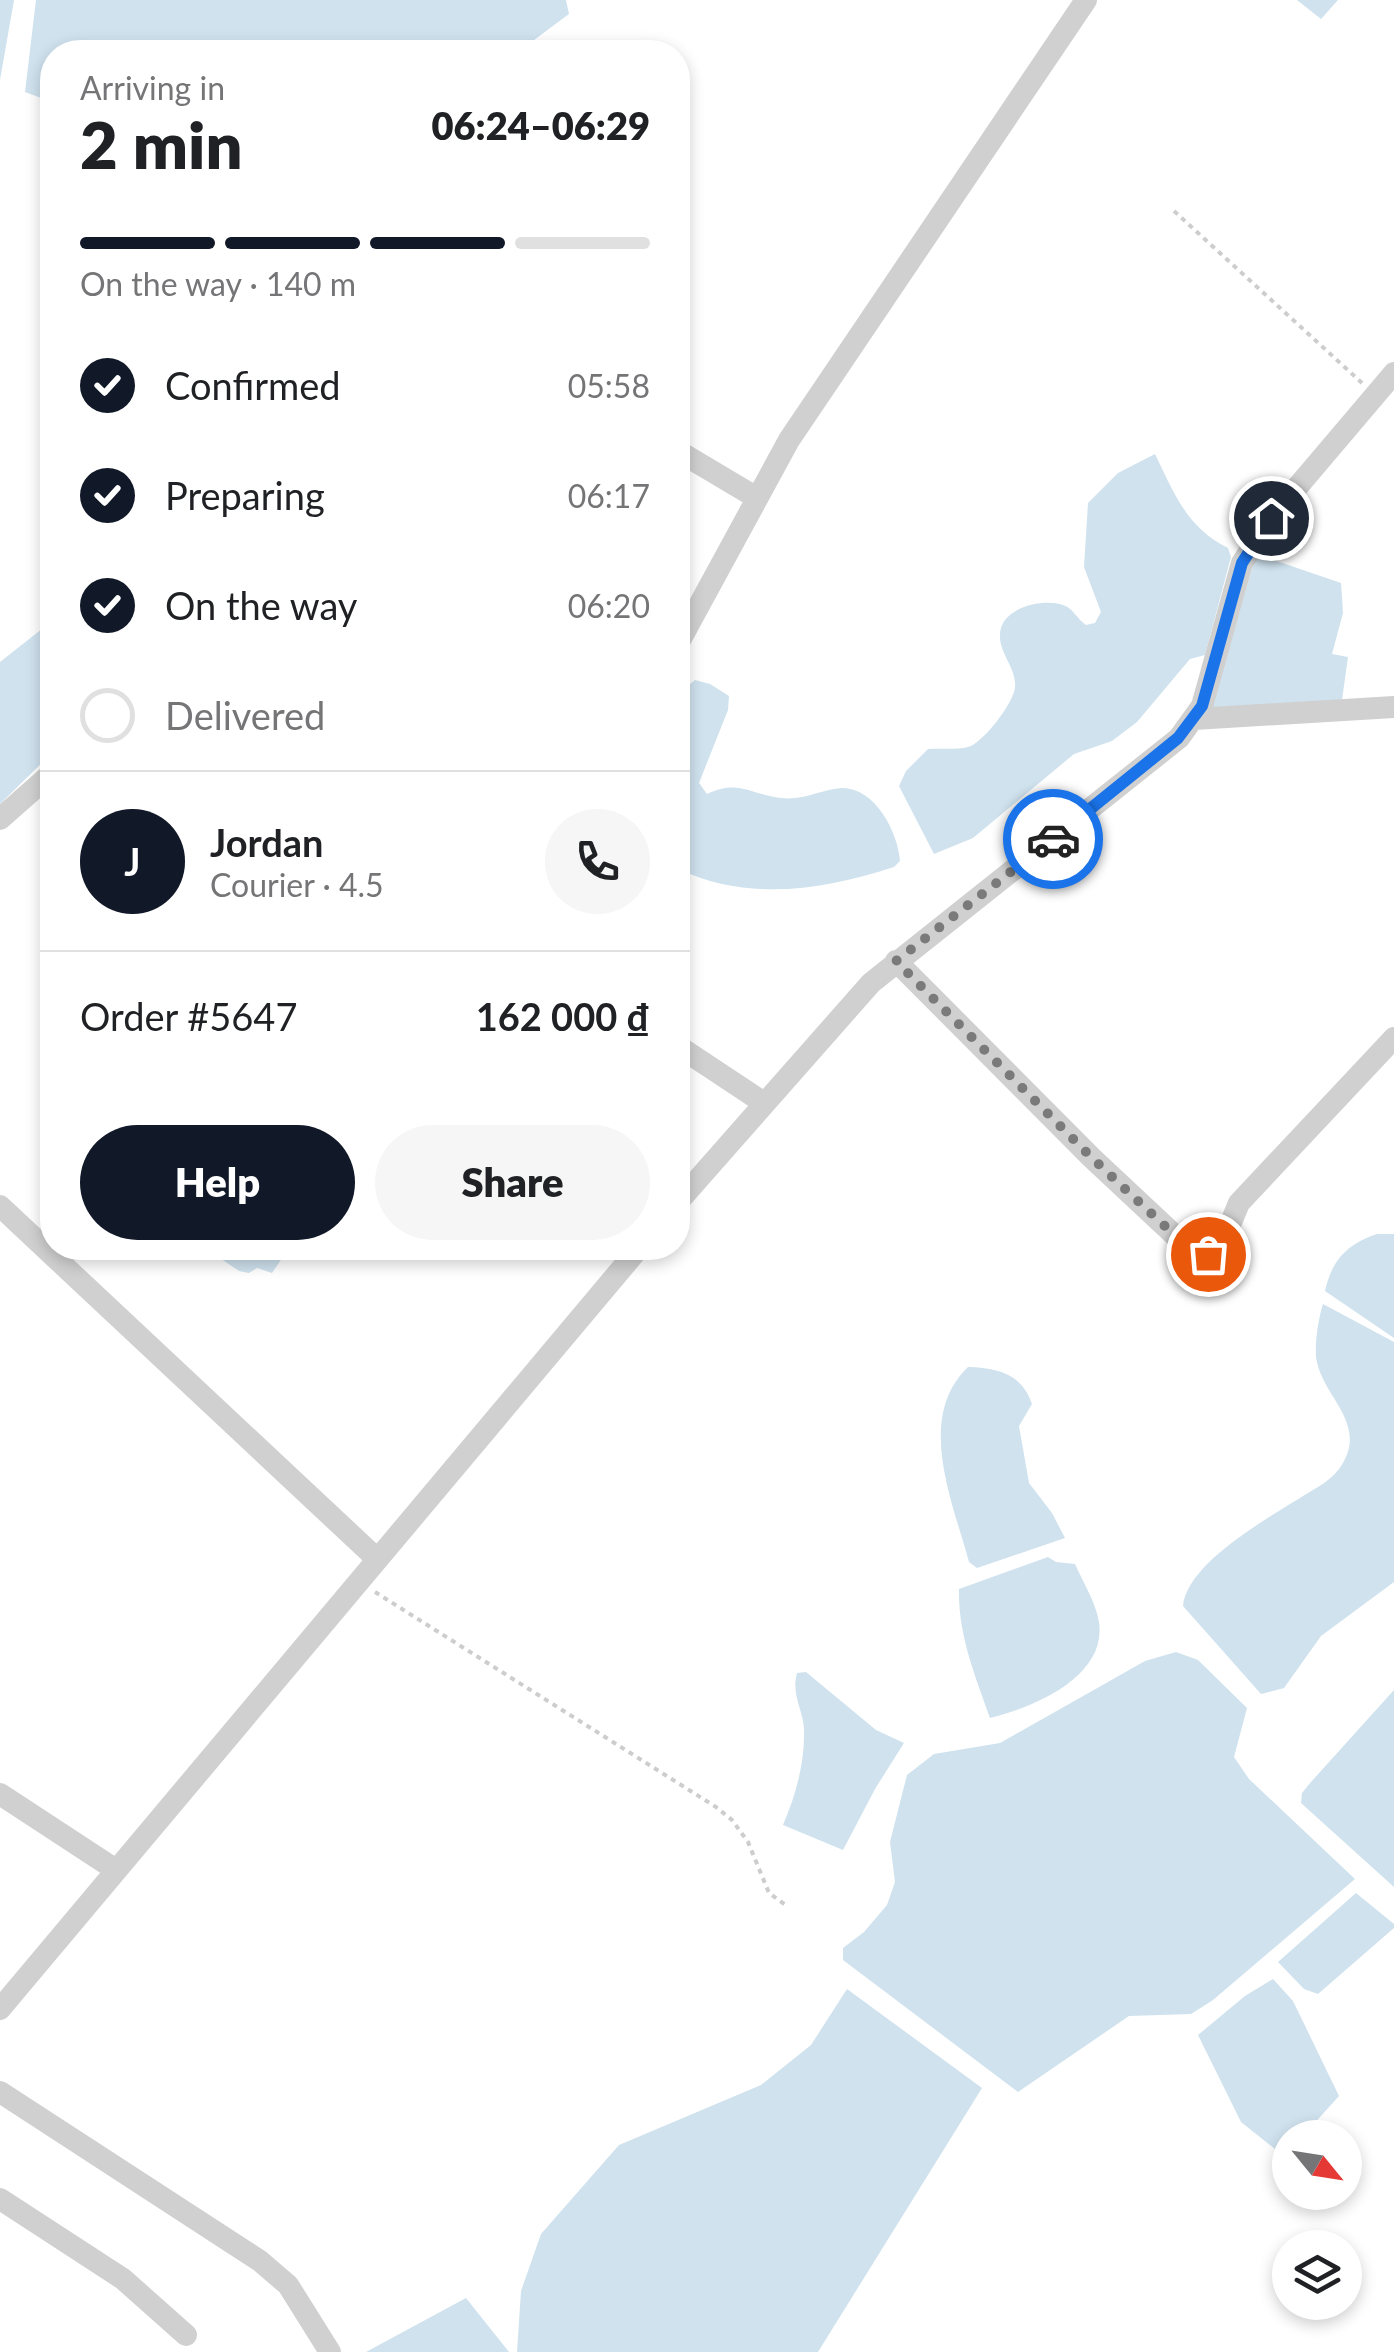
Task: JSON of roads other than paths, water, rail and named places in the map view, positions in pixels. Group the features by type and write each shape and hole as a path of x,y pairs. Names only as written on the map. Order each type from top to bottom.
{"street":[{"path":"690,622 790,440 1086,0"},
{"path":"690,1188 871,983 1165,750 1194,720 1208,687 1242,563 1271,518 1394,374"},
{"path":"690,459 758,498"},
{"path":"1194,720 1394,708"},
{"path":"0,819 40,784"},
{"path":"896,961 1092,1158 1185,1245 1208,1254 1227,1232 1239,1203 1394,1038"},
{"path":"690,1054 764,1103"},
{"path":"0,1206 40,1243"},
{"path":"58,1260 378,1560"},
{"path":"0,2009 629,1260"},
{"path":"0,1794 116,1870"},
{"path":"0,2092 260,2261 288,2285 330,2352"},
{"path":"0,2200 123,2279 186,2335"}],"water":[{"path":"0,0 14,0 0,80"},
{"path":"36,0 566,0 569,14 534,40 40,40 40,98 25,92"},
{"path":"1297,0 1338,0 1321,19"},
{"path":"1155,454 1183,508 1202,530 1228,548 1231,557 1205,655 1190,659 1137,722 1112,741 1074,754 973,838 934,854 899,786 906,771 928,749 974,744 1003,712 1013,694 1015,680 1000,635 1014,612 1034,604 1054,603 1070,609 1086,625 1095,623 1101,612 1084,567 1088,503 1118,473"},
{"path":"1256,554 1341,583 1343,613 1332,654 1348,657 1342,700 1212,708"},
{"path":"40,630 40,765 0,804 0,662"},
{"path":"695,680 710,684 729,696 728,710 699,783 707,794 736,788 789,798 842,788 854,790 865,795 883,814 895,838 900,861 894,867 840,882 786,889 732,886 690,873 690,684"},
{"path":"1377,1234 1394,1234 1394,1338 1325,1291 1342,1255"},
{"path":"223,1260 281,1260 272,1273 257,1268 249,1273"},
{"path":"1323,1304 1394,1342 1394,1582 1321,1636 1284,1688 1261,1694 1183,1606 1188,1590 1213,1558 1325,1482 1343,1463 1350,1434 1316,1357"},
{"path":"968,1367 1008,1375 1028,1394 1032,1404 1019,1426 1029,1483 1065,1538 977,1568 969,1562 955,1513 941,1435 952,1388"},
{"path":"1048,1557 1075,1564 1092,1600 1099,1622 1092,1659 1080,1674 1046,1697 990,1718 964,1639 959,1589"},
{"path":"1176,1652 1198,1660 1247,1708 1234,1757 1249,1779 1355,1879 1213,2000 1191,2014 1129,2016 1018,2092 843,1960 843,1948 864,1932 887,1905 895,1882 890,1842 907,1775 934,1754 1000,1743 1145,1661"},
{"path":"806,1672 876,1730 904,1743 843,1850 783,1825 801,1766 804,1729 796,1681 797,1673"},
{"path":"1394,1690 1394,1887 1301,1803 1302,1793 1311,1782"},
{"path":"1356,1893 1394,1928 1318,1994 1304,1989 1278,1962"},
{"path":"1273,1979 1293,2001 1339,2096 1317,2120 1272,2120 1272,2147 1241,2122 1198,2035 1245,1996"},
{"path":"847,1989 982,2088 818,2352 517,2352 521,2291 541,2234 619,2145 761,2085 811,2045"},
{"path":"466,2298 509,2352 366,2352"}]}
